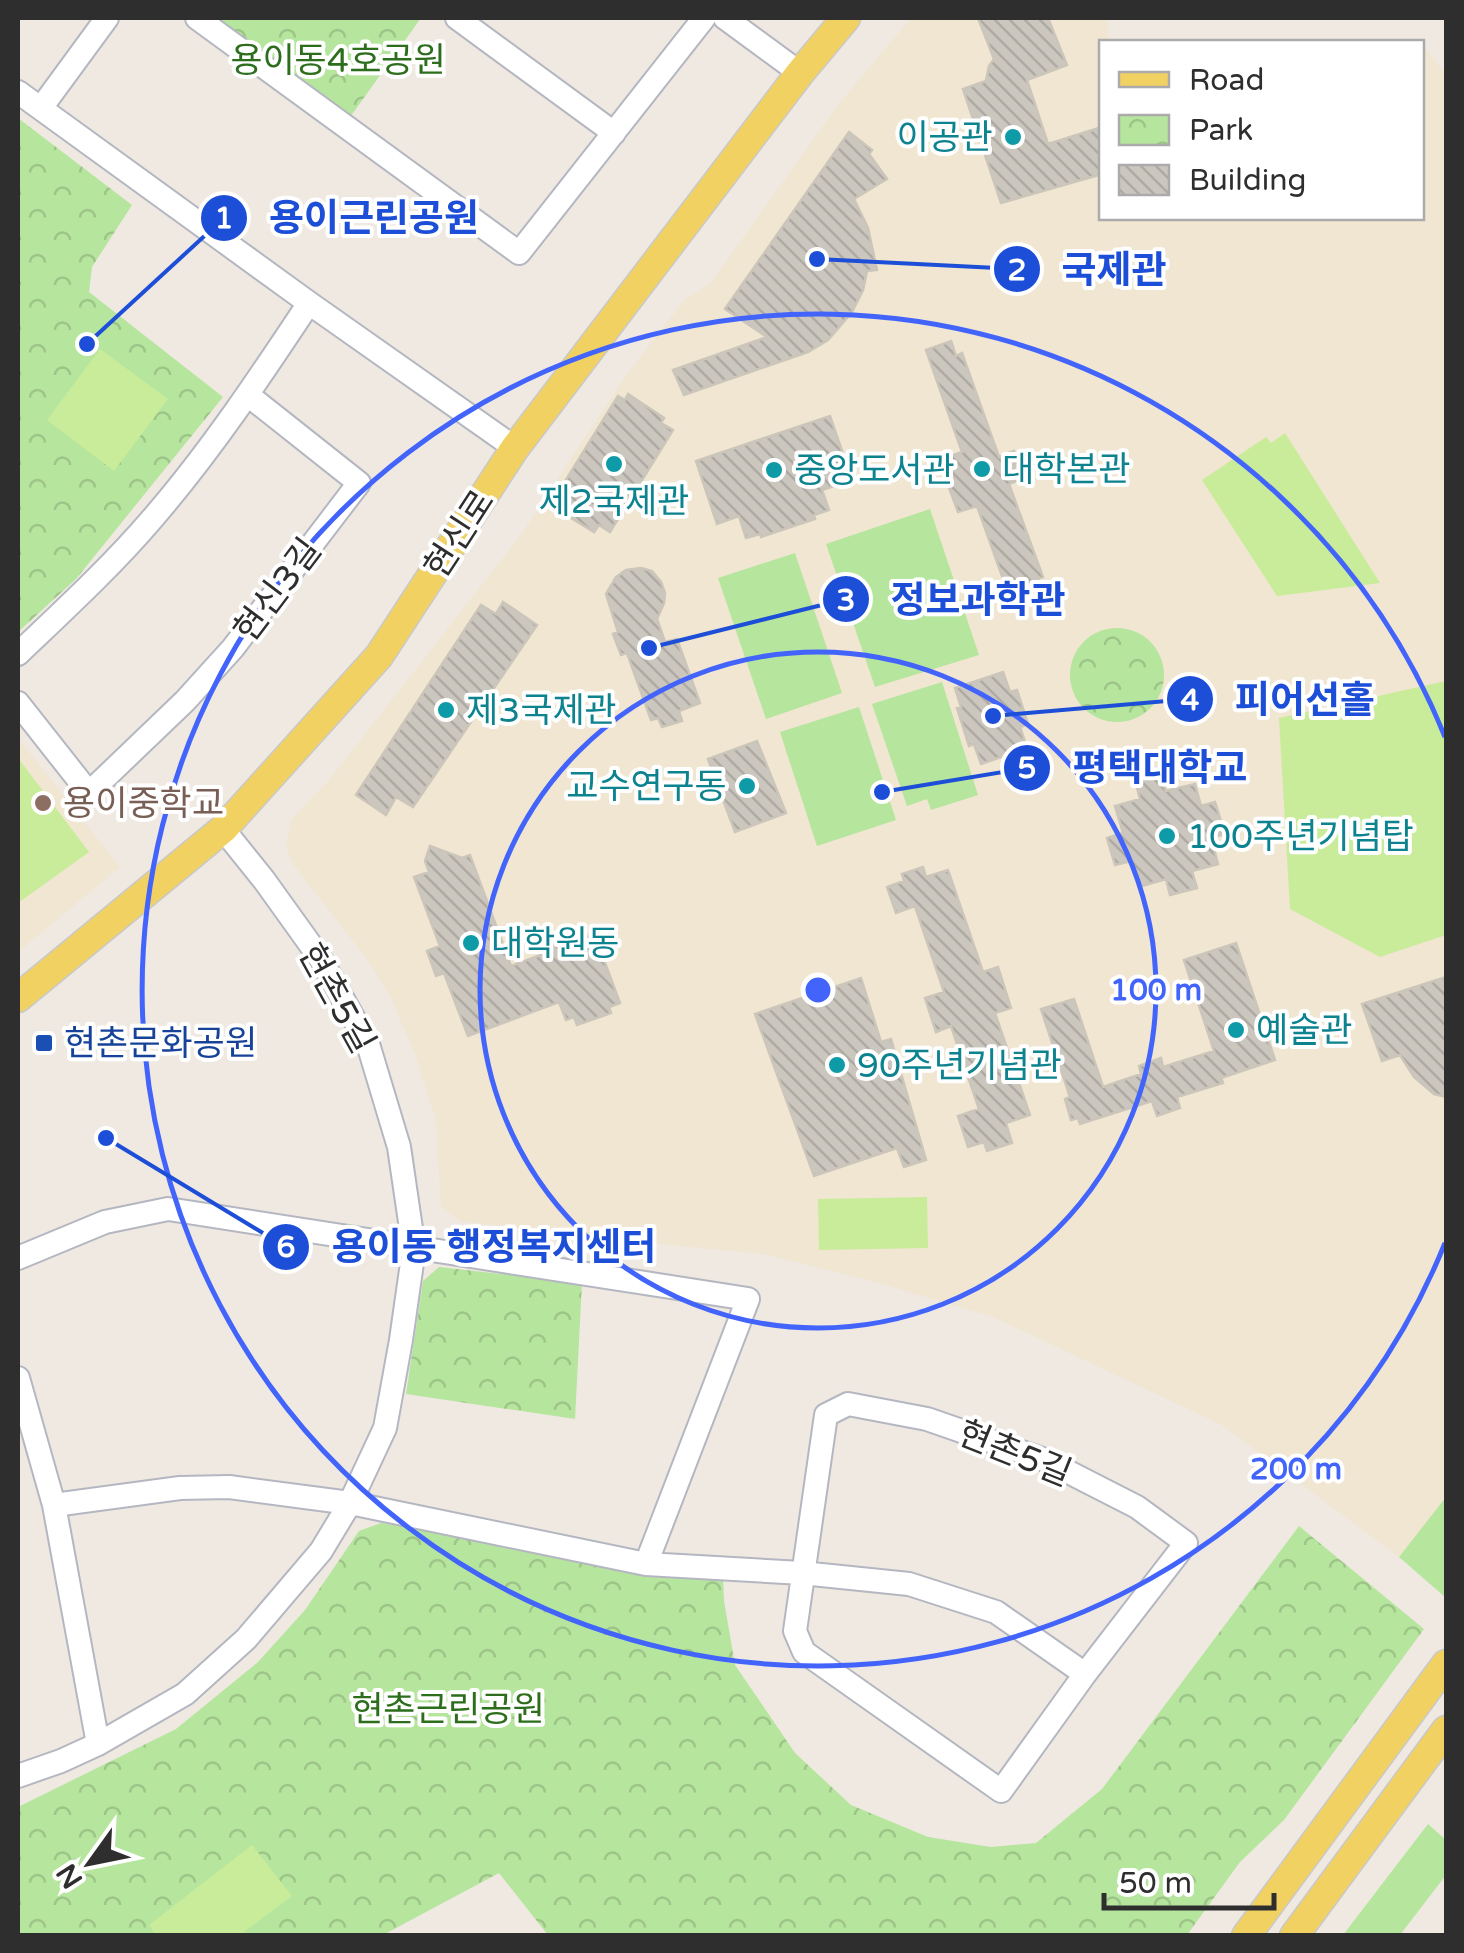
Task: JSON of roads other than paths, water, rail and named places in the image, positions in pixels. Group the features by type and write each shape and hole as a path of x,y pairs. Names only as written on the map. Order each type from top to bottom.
{"main road":[{"name":"현신로","path":"18,998 222,829 379,656 515,448 846,18"},
{"path":"1246,1936 1446,1664"},
{"path":"1294,1936 1446,1730"}],"street":[{"path":"41,108 107,18"},
{"path":"197,18 519,253 704,18"},
{"path":"458,18 614,133"},
{"path":"726,18 800,73"},
{"path":"18,92 515,448"},
{"path":"18,654 152,519 248,395 310,303"},
{"name":"현신3길","path":"18,702 89,793 185,701 233,648 359,482 248,395"},
{"name":"현촌5길","path":"18,1776 98,1744 185,1694 246,1639 322,1551 350,1503 385,1428 414,1248 399,1147 368,1044 320,958 222,829"},
{"path":"18,1258 106,1222 168,1209 748,1299 646,1564"},
{"path":"18,1378 54,1505 98,1744"},
{"name":"현촌5길","path":"848,1404 927,1418 1045,1460 1136,1506 1186,1543 1085,1674 1001,1790 804,1652 795,1631 826,1414 848,1404"},
{"path":"54,1505 180,1488 229,1488 350,1503 646,1564 909,1584 996,1612 1085,1674"}],"place":[{"name":"이공관","path":"1013,137"},
{"name":"국제관","path":"817,259"},
{"name":"용이근린공원","path":"87,344"},
{"name":"제2국제관","path":"614,464"},
{"name":"대학본관","path":"982,469"},
{"name":"중앙도서관","path":"774,470"},
{"name":"정보과학관","path":"649,648"},
{"name":"제3국제관","path":"446,710"},
{"name":"피어선홀","path":"993,716"},
{"name":"교수연구동","path":"747,786"},
{"name":"평택대학교","path":"882,792"},
{"name":"용이중학교","path":"43,803"},
{"name":"100주년기념탑","path":"1167,836"},
{"name":"대학원동","path":"471,943"},
{"name":"예술관","path":"1236,1030"},
{"name":"현촌문화공원","path":"44,1043"},
{"name":"90주년기념관","path":"837,1065"},
{"name":"용이동 행정복지센터","path":"106,1138"}],"park label":[{"name":"용이동4호공원","path":"338,60"},
{"name":"현촌근린공원","path":"448,1709"}]}
